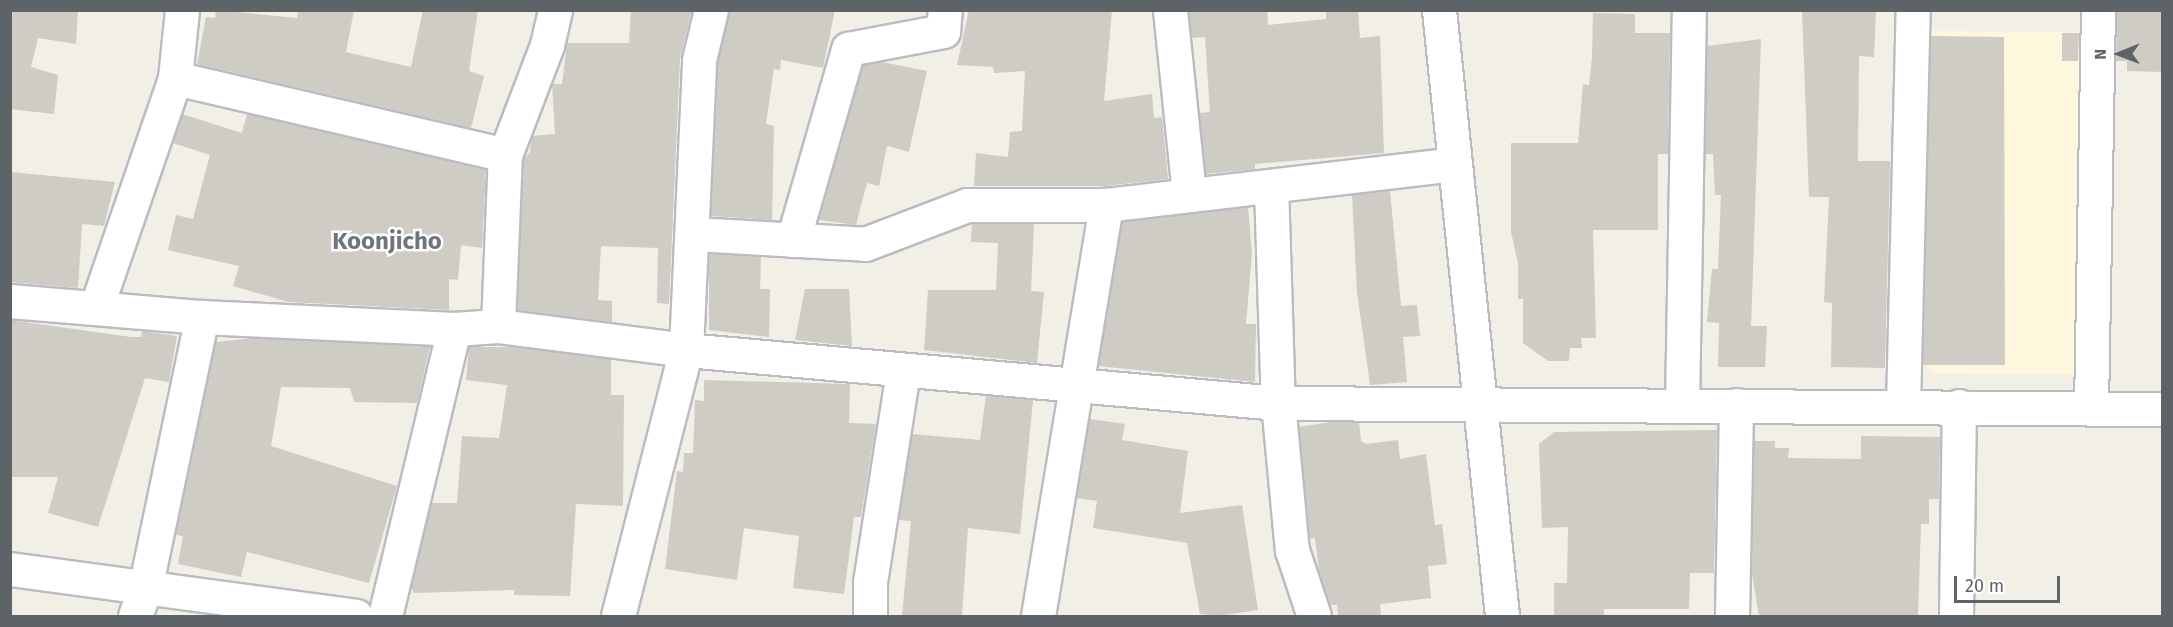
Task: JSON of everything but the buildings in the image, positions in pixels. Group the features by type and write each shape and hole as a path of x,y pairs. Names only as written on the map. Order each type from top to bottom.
{"street":[{"path":"96,308 175,78 182,10"},
{"path":"498,326 506,155 547,45 555,10"},
{"path":"618,616 686,350 694,234 699,60 711,10"},
{"path":"793,240 848,50 943,32 945,10"},
{"path":"1170,10 1189,195"},
{"path":"1439,10 1502,616"},
{"path":"1682,405 1689,10"},
{"path":"1903,406 1912,10"},
{"path":"2091,408 2098,10"},
{"path":"175,78 506,155"},
{"path":"694,234 865,244 967,205 1106,205 1455,164"},
{"path":"1271,186 1278,403 1292,550 1314,616"},
{"path":"1038,616 1073,386 1106,205"},
{"path":"10,301 202,317 454,329 498,326 686,350 1278,403 2163,409"},
{"path":"140,603 202,317"},
{"path":"385,616 454,329"},
{"path":"870,616 870,582 903,371"},
{"path":"1732,616 1736,405"},
{"path":"1956,616 1959,406"},
{"path":"10,568 140,603 356,616"}],"shaded area":[{"path":"1928,31 2086,32 2083,375 1933,373 1924,363"}],"district":[{"name":"Koonjicho","path":"387,242"}]}
